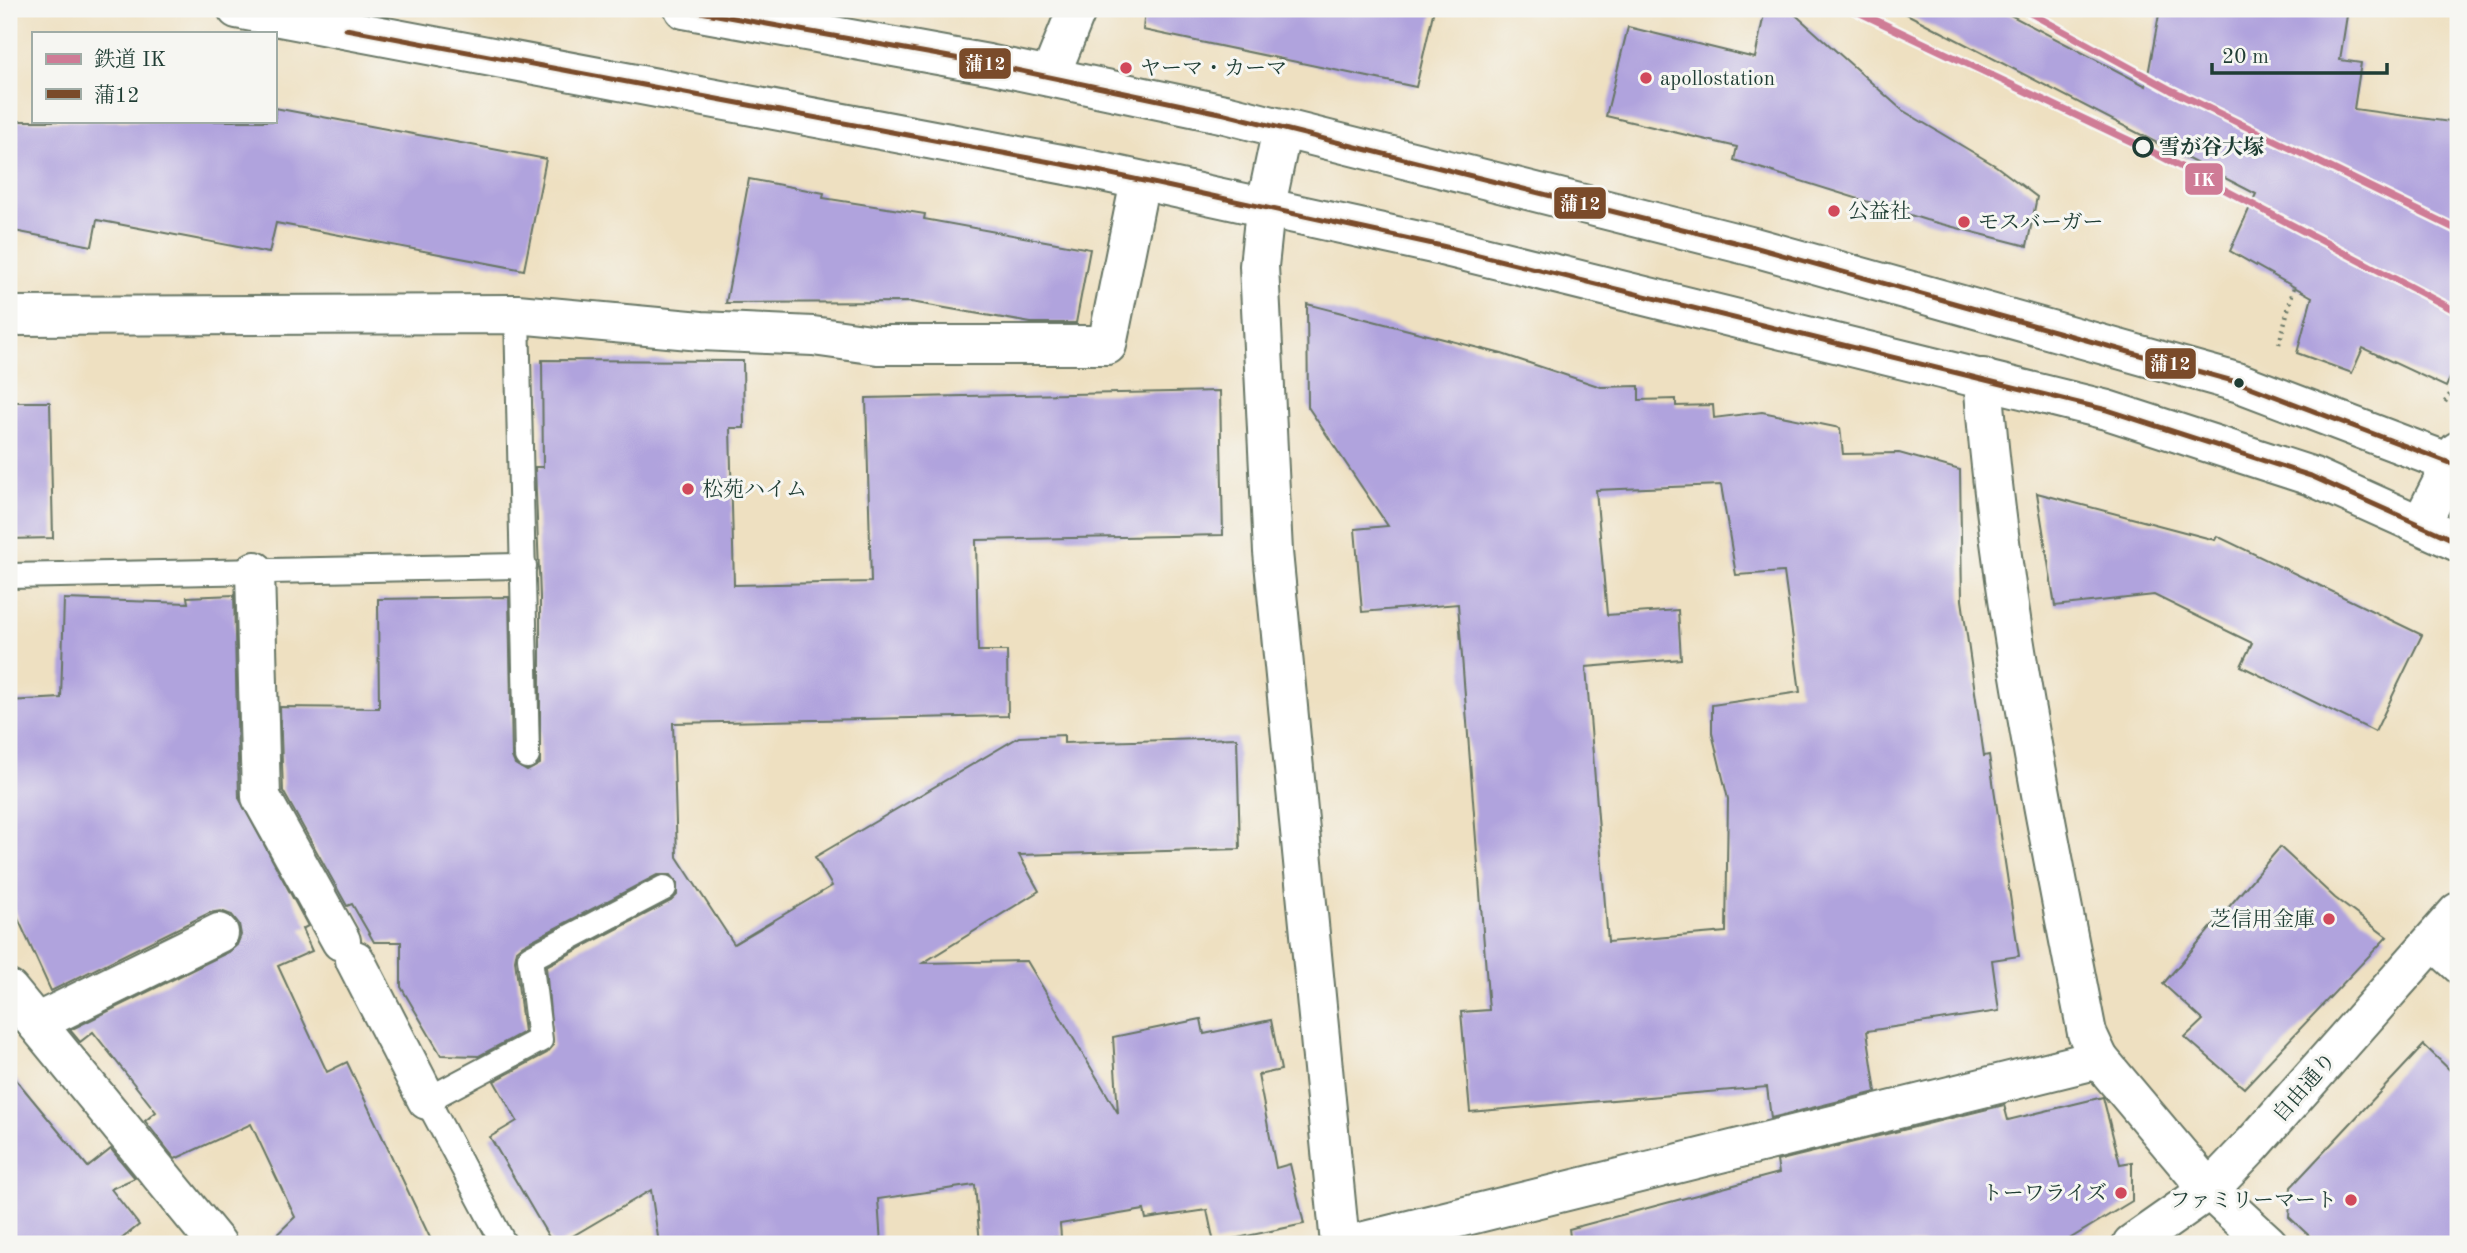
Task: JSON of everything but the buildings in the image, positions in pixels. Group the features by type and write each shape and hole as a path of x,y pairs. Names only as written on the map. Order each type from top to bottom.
{"street":[{"path":"237,9 348,19 1140,181 1442,246 2107,410 2311,475 2458,542"},
{"path":"684,9 1050,76 1282,129 1754,247 2176,364 2456,460 2421,524"},
{"path":"1050,76 1077,9"},
{"path":"1282,129 1265,210 1259,266 1273,552 1340,1244"},
{"path":"9,316 517,314 701,331 813,336 878,345 1107,345 1140,181"},
{"path":"1983,378 1988,448 2032,744 2087,1033 2099,1059 2209,1189 2268,1244"},
{"path":"255,572 261,797 428,1100"},
{"name":"自由通り","path":"2132,1244 2209,1189 2253,1144 2458,912"},
{"path":"36,1024 219,933"},
{"path":"9,990 217,1244"},
{"path":"1353,1244 2099,1059"}],"lane":[{"path":"517,314 527,756"},
{"path":"9,576 524,566"},
{"path":"504,1244 428,1100 540,1040 530,958 664,888"},
{"path":"2428,945 2458,972"}],"path":[{"path":"2276,354 2294,287"}],"rail line":[{"name":"IK","path":"1852,9 2143,147 2458,312"},
{"name":"IK","path":"2023,9 2171,90 2458,230"}],"transit line":[{"name":"蒲12","path":"684,9 988,64 1225,114 1754,247 2240,383 2458,466"},
{"name":"蒲12","path":"346,29 1093,170 1442,246 2107,410 2311,476 2458,542"}],"place":[{"name":"ヤーマ・カーマ","path":"1126,68"},
{"name":"apollostation","path":"1646,78"},
{"name":"雪が谷大塚","path":"2143,147"},
{"name":"公益社","path":"1834,211"},
{"name":"モスバーガー","path":"1964,222"},
{"name":"松苑ハイム","path":"688,489"},
{"name":"芝信用金庫","path":"2329,919"},
{"name":"トーワライズ","path":"2121,1193"},
{"name":"ファミリーマート","path":"2351,1200"}]}
